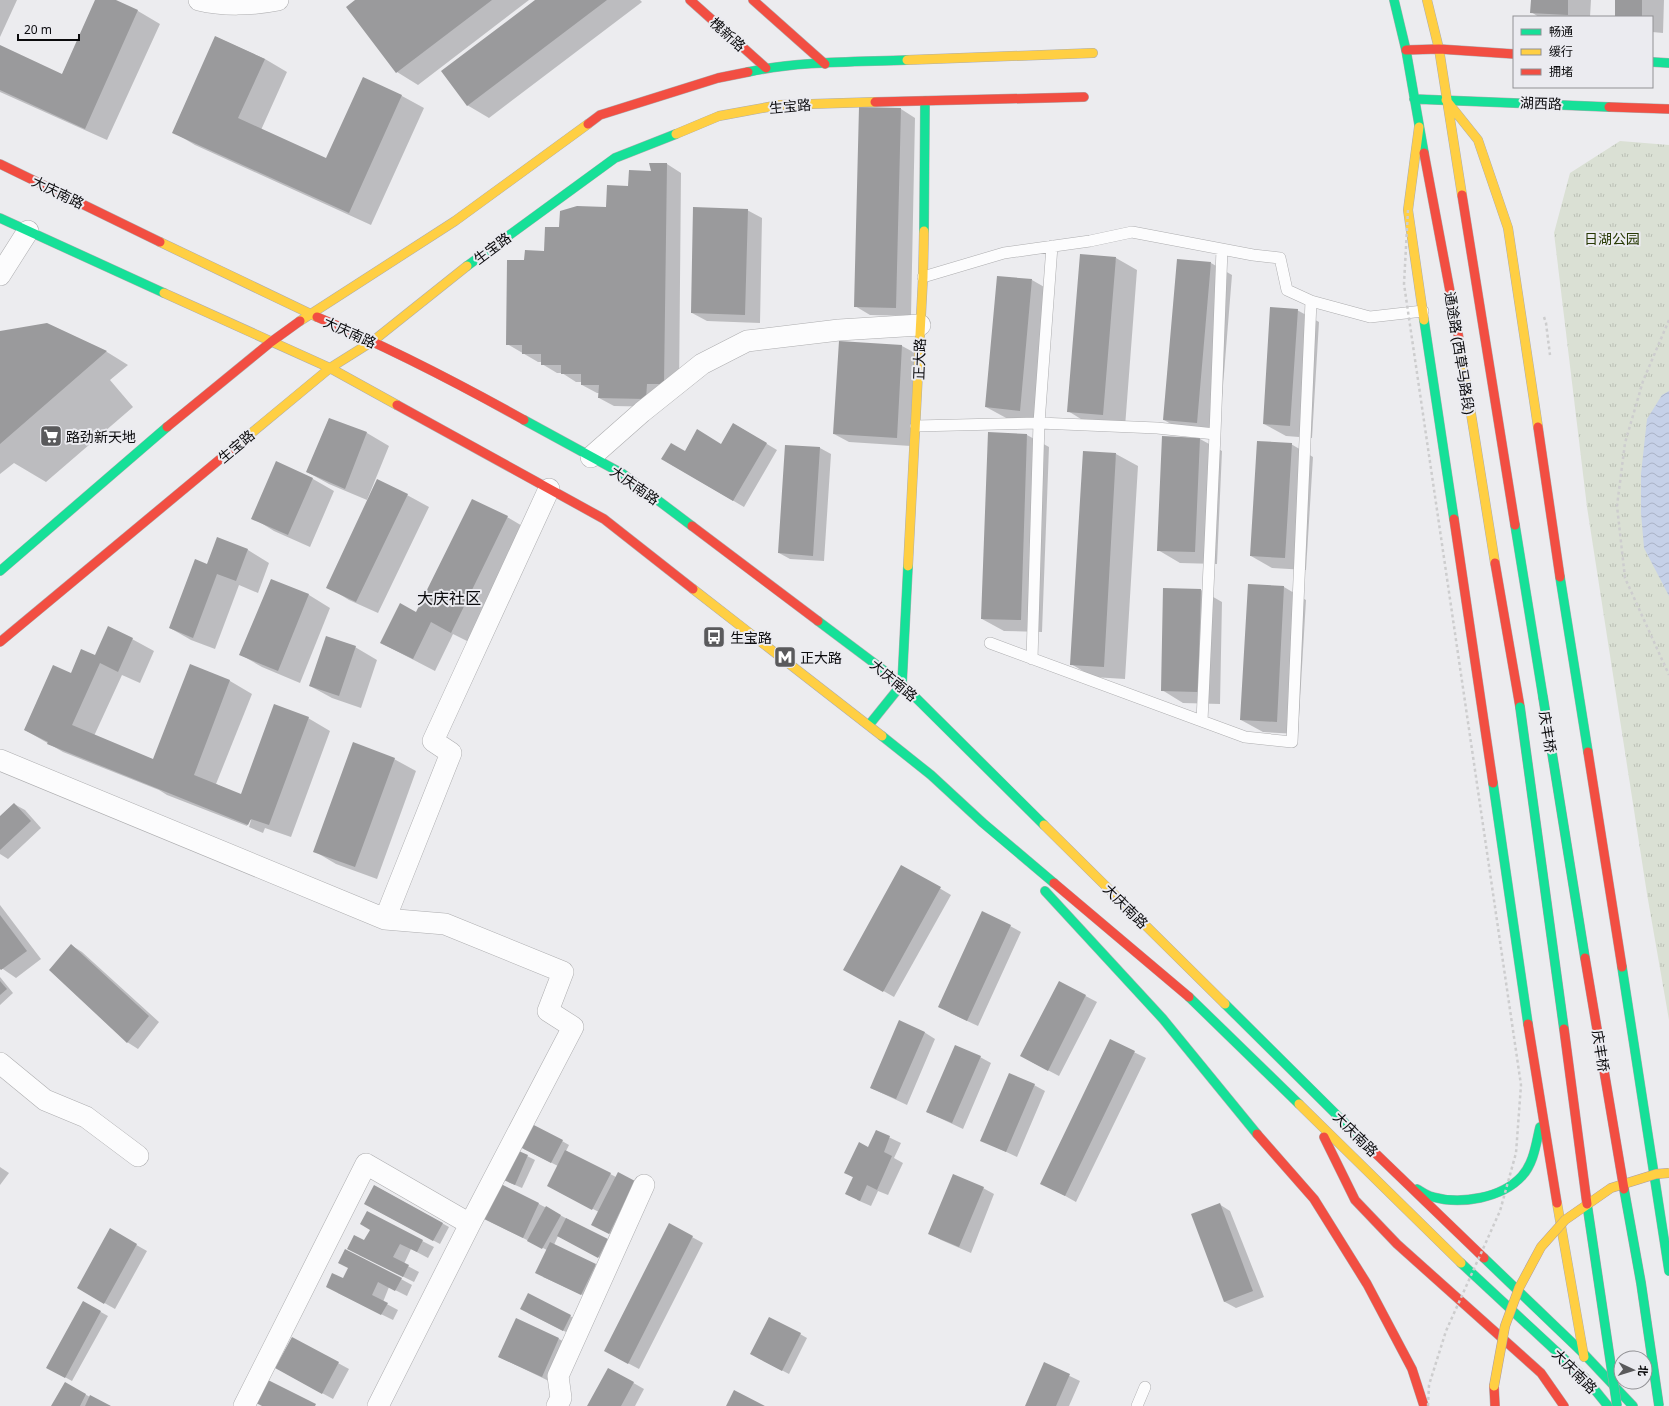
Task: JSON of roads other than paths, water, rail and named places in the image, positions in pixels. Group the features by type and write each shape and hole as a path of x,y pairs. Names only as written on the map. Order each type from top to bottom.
{"main road":[{"name":"槐新路","path":"690,0 766,68"},
{"path":"753,0 825,64"},
{"name":"通途路 (西草马路段)","path":"1394,0 1406,50 1454,309 1483,496 1520,707"},
{"name":"通途路 (西草马路段)","path":"1427,0 1438,49 1543,697"},
{"path":"1406,50 1438,49 1513,54"},
{"path":"0,571 142,447 271,342 310,314 455,221 600,115 718,78 766,68 846,62 1094,53"},
{"path":"1653,62 1669,63"},
{"name":"生宝路","path":"0,642 330,368 373,341 485,252 616,158 719,116 779,105 1084,97"},
{"name":"湖西路","path":"1414,99 1669,108"},
{"path":"1446,100 1478,140 1508,228 1555,546 1612,900 1669,1271"},
{"name":"正大路","path":"902,684 923,276 925,101"},
{"path":"1419,126 1408,210 1542,1119 1584,1354 1586,1379 1590,1399"},
{"name":"大庆南路","path":"0,164 310,314 373,341 455,382 623,474 902,684 1405,1183 1584,1354 1633,1406"},
{"name":"大庆南路","path":"0,218 330,368 604,519 931,775 983,824 1186,994 1472,1273 1586,1379 1608,1406"},
{"path":"869,725 902,684"},
{"name":"庆丰桥","path":"1543,697 1606,1087 1641,1283 1659,1406"},
{"name":"庆丰桥","path":"1520,707 1598,1282 1617,1406"},
{"path":"983,824 1031,875"},
{"path":"1041,887 1163,1019 1242,1117 1314,1199 1367,1284 1412,1369 1424,1406"},
{"path":"1405,1183 1435,1198 1466,1199 1485,1197 1509,1186 1522,1175 1533,1156 1542,1119"},
{"path":"1316,1121 1355,1200 1397,1244 1541,1373 1564,1406"},
{"path":"1495,1406 1494,1386 1505,1326 1519,1288 1541,1247 1565,1220 1611,1188 1656,1174 1669,1172"}],"street":[{"path":"198,0 236,4 278,0"},
{"path":"0,275 28,231"},
{"path":"592,457 642,412 702,364 747,341 839,330 920,325"},
{"path":"385,919 451,753 433,741 549,489"},
{"path":"0,760 385,919 445,924 563,972 548,1011 573,1027 470,1224 378,1406"},
{"path":"0,1063 45,1100 86,1117 138,1156"},
{"path":"244,1406 366,1164 470,1224"},
{"path":"557,1406 561,1398 558,1376 644,1185"}],"lane":[{"path":"923,276 1004,254 1132,232 1280,258 1287,290 1311,301 1370,317 1423,311"},
{"path":"1032,658 1040,423 1052,246"},
{"path":"1202,721 1222,249"},
{"path":"990,643 1245,737 1292,742 1311,301"},
{"path":"916,426 1040,423 1157,428 1215,434"},
{"path":"1137,1406 1145,1387"}],"water":[{"path":"1669,391 1669,596 1644,548 1641,513 1641,474 1647,419 1662,395"}],"place":[{"name":"路劲新天地","path":"51,436"},
{"name":"生宝路","path":"714,637"},
{"name":"正大路","path":"785,657"}],"district":[{"name":"大庆社区","path":"449,598"}],"park label":[{"name":"日湖公园","path":"1612,238"}]}
